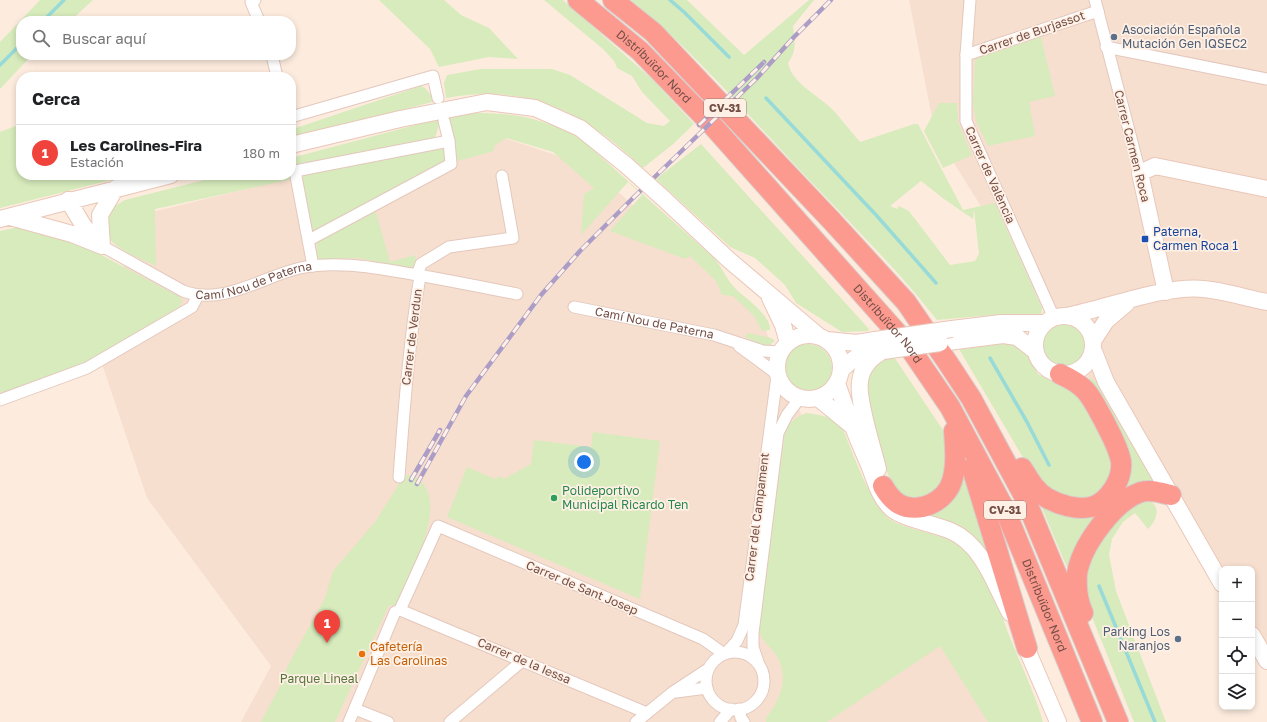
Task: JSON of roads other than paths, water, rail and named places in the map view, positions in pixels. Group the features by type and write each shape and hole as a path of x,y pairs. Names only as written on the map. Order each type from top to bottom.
{"highway":[{"name":"Distribuïdor Nord","path":"578,0 640,51 712,125 907,344 950,406 1005,510 1092,722"},
{"name":"Distribuïdor Nord","path":"613,0 653,32 831,220 906,302 971,398 1024,496 1118,722"},
{"path":"882,317 897,350 941,410 954,431 974,472 1027,648"},
{"path":"948,363 980,394 1034,488 1046,498 1061,505 1091,507 1109,495 1119,476 1121,463 1117,446 1088,392 1075,380 1060,374"},
{"path":"883,486 889,496 900,504 914,508 930,504 945,495 952,481 956,464 954,431"},
{"path":"1103,686 1102,660 1078,602 1077,574 1088,546 1102,525 1119,505 1131,496 1142,492 1150,491 1171,494"}],"street":[{"path":"255,0 251,2 257,16"},
{"name":"Carrer de València","path":"970,0 966,55 966,121 1055,319"},
{"name":"Carrer de Burjassot","path":"966,55 1096,5"},
{"name":"Carrer Carmen Roca","path":"1096,5 1140,173 1166,292"},
{"path":"1106,47 1267,79"},
{"path":"273,60 276,72"},
{"path":"296,116 433,76 438,98"},
{"path":"296,145 400,119 487,102 534,108 580,128 626,165 769,295 838,353 839,377 851,425 876,485 885,502 893,509 952,532 972,545 983,560 1027,648 1058,722"},
{"path":"309,240 451,164 449,141 444,121"},
{"path":"296,171 449,141"},
{"path":"1140,173 1155,166 1267,189"},
{"path":"296,176 313,266"},
{"path":"419,275 421,264 450,247 513,238 502,176"},
{"path":"72,234 68,200 150,180"},
{"path":"102,246 100,215 116,188"},
{"name":"Camí Nou de Paterna","path":"4,218 68,200 83,225 102,246"},
{"name":"Camí Nou de Paterna","path":"4,218 72,234 102,246 183,291 198,295 226,294 287,273 313,266 352,265 419,275 517,294"},
{"name":"Carrer de Verdun","path":"399,478 405,398 419,275"},
{"path":"1130,300 1106,321 1093,345 1086,364 1080,370 1074,373 1060,374 1051,372 1044,367 1038,359 1035,351 1036,336 1055,319 1130,300 1166,292 1204,289 1267,302"},
{"path":"0,400 87,368 192,307 198,295"},
{"path":"769,295 783,325 784,347"},
{"name":"Camí Nou de Paterna","path":"574,307 714,335 763,351 784,347"},
{"path":"1035,351 1027,343 1016,337 1003,334 955,334 940,343 879,346 803,335 784,347 777,360 777,375 784,388 790,394 809,400 826,395 850,361 867,350 879,346 955,334 1001,323 1076,319 1084,324 1090,332 1106,382 1219,579"},
{"name":"Camí Nou de Paterna","path":"734,342 777,375"},
{"path":"879,346 869,361 860,381 860,394 883,486"},
{"path":"1080,370 1091,372 1106,382"},
{"name":"Carrer del Campament","path":"725,654 737,640 744,625 777,375"},
{"name":"Carrer del Campament","path":"758,662 754,647 753,633 778,433 787,415 799,398"},
{"path":"818,398 851,425"},
{"path":"869,466 883,486"},
{"name":"Carrer de Sant Josep","path":"400,610 438,526 703,639 725,654"},
{"path":"349,722 395,612 400,610"},
{"name":"Carrer de la Iessa","path":"400,610 648,713"},
{"path":"1253,638 1267,661"},
{"path":"636,722 673,692 708,668 714,660 725,654 741,652 758,662 764,679 763,688 759,697 753,703 735,709 720,722"},
{"path":"450,722 522,661"},
{"path":"708,668 706,678 707,688 711,697 718,704 735,709 744,722"},
{"path":"673,692 707,688"},
{"path":"356,708 388,722"}],"waterway":[{"path":"48,16 64,0"},
{"path":"670,0 729,57"},
{"path":"0,65 16,49"},
{"path":"766,98 877,216 936,283"},
{"path":"990,358 1027,422 1049,465"},
{"path":"1099,586 1155,722"}],"railway":[{"path":"417,484 466,396 541,295 580,251 757,78 794,37 831,0"},
{"path":"699,125 764,62"},
{"path":"411,480 440,430"}],"place":[{"name":"Asociación Española Mutación Gen IQSEC2","path":"1114,37"},
{"name":"Paterna, Carmen Roca 1","path":"1145,239"},
{"name":"Polideportivo Municipal Ricardo Ten","path":"554,498"},
{"name":"Parking Los Naranjos","path":"1178,639"},
{"name":"Les Carolines-Fira","path":"327,643"},
{"name":"Cafetería Las Carolinas","path":"362,654"}],"park label":[{"name":"Parque Lineal","path":"319,679"}]}
